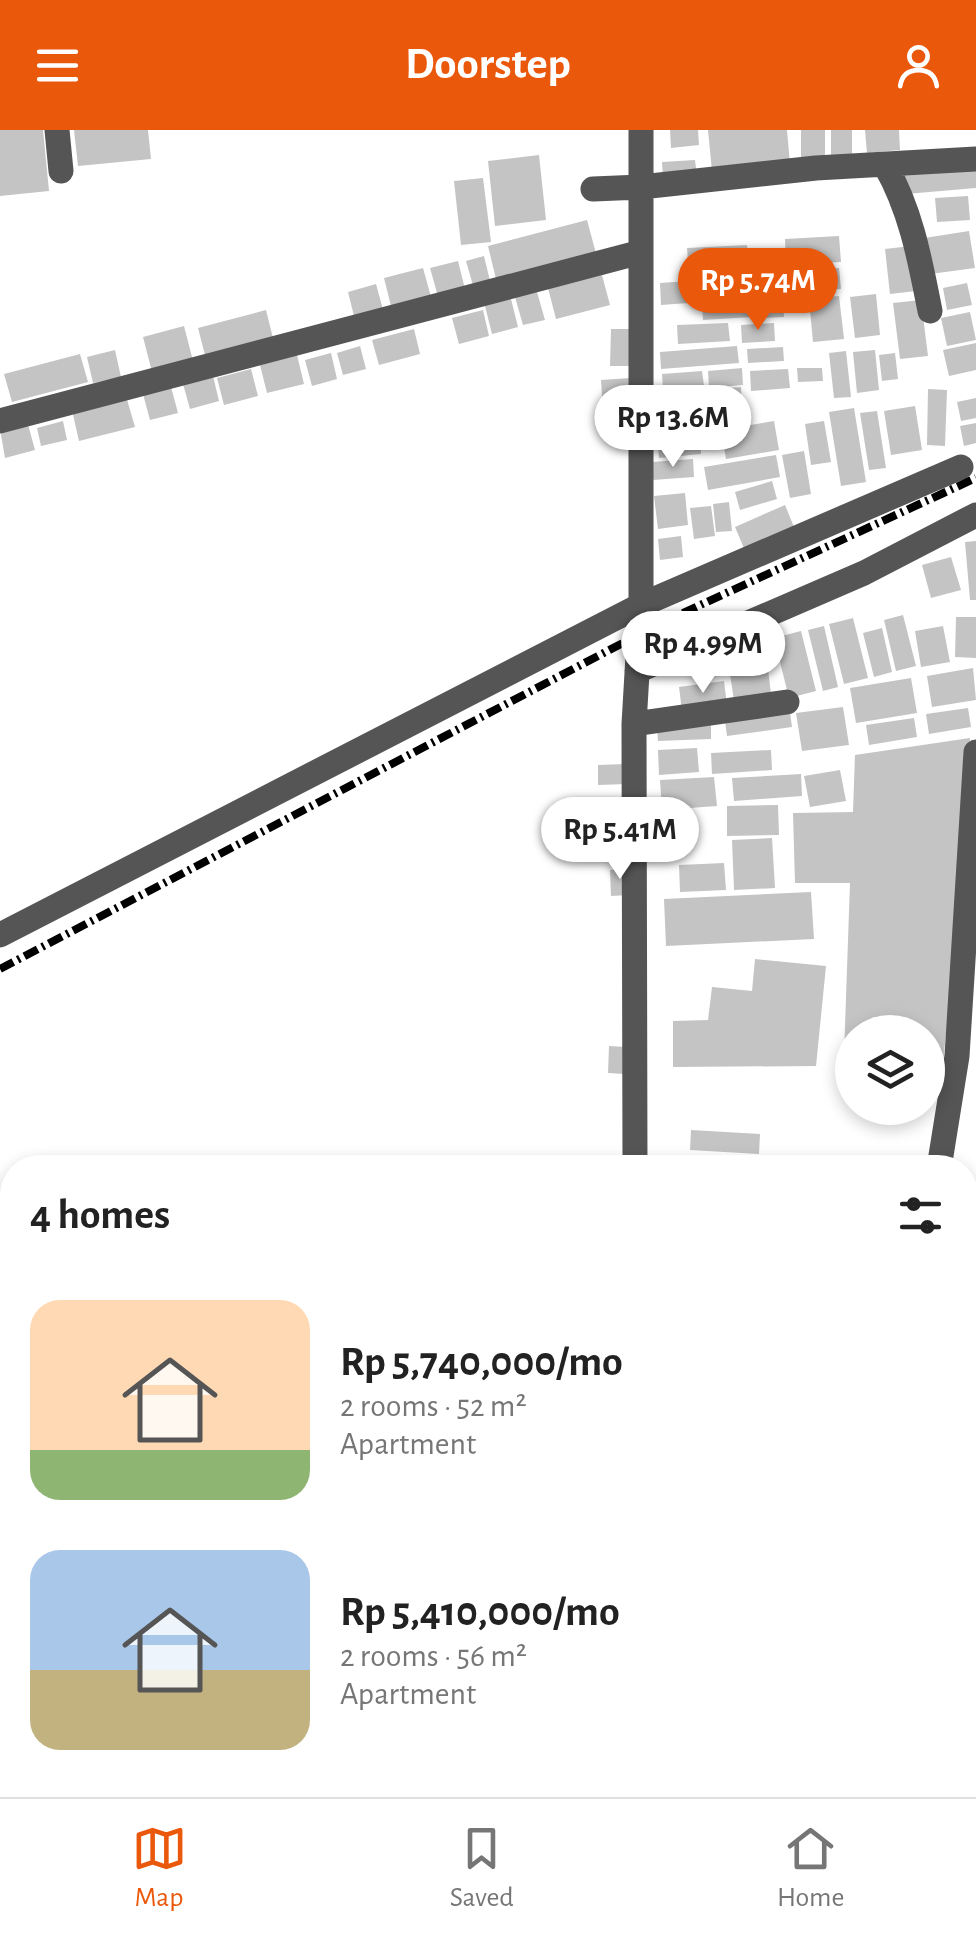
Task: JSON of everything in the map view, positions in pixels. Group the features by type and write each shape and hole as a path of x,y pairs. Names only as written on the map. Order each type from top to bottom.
{"street":[{"path":"57,130 60,170"},
{"path":"635,1155 634,724 642,605 640,130"},
{"path":"593,188 641,188 816,168 976,160"},
{"path":"885,165 911,223 930,311"},
{"path":"0,421 640,252"},
{"path":"0,935 642,605 961,467"},
{"path":"637,671 864,573 976,515"},
{"path":"634,724 787,702"},
{"path":"941,1155 957,1056 976,752"}],"building":[{"path":"0,130 43,130 49,191 0,196"},
{"path":"74,130 148,130 151,159 78,166"},
{"path":"670,130 698,130 699,145 671,148"},
{"path":"708,130 787,130 790,164 712,171"},
{"path":"801,130 825,130 825,159 801,159"},
{"path":"831,130 852,130 852,156 831,156"},
{"path":"865,130 899,130 900,150 867,153"},
{"path":"539,155 546,220 495,226 488,161"},
{"path":"695,160 697,176 663,179 662,162"},
{"path":"976,163 976,188 906,194 903,169"},
{"path":"483,178 491,242 461,245 454,181"},
{"path":"968,196 970,220 937,222 935,198"},
{"path":"587,220 597,257 497,283 488,246"},
{"path":"969,231 975,268 923,275 918,239"},
{"path":"839,236 841,262 786,265 785,239"},
{"path":"747,245 749,271 689,274 687,248"},
{"path":"911,246 916,291 890,294 885,249"},
{"path":"484,256 491,285 474,289 466,261"},
{"path":"458,261 466,293 439,300 430,268"},
{"path":"423,268 433,304 393,314 384,278"},
{"path":"839,268 841,289 752,295 751,273"},
{"path":"602,275 610,305 556,319 548,288"},
{"path":"743,276 745,295 695,298 694,279"},
{"path":"688,281 689,303 661,305 660,283"},
{"path":"967,283 972,305 947,310 943,288"},
{"path":"376,284 385,317 356,324 348,292"},
{"path":"537,292 545,320 523,325 515,297"},
{"path":"876,294 880,335 855,338 850,297"},
{"path":"510,295 518,327 492,334 484,302"},
{"path":"839,296 844,339 813,342 809,299"},
{"path":"921,300 928,356 900,359 893,303"},
{"path":"783,301 784,317 763,318 762,302"},
{"path":"751,303 752,317 703,320 702,306"},
{"path":"266,310 274,342 206,359 198,328"},
{"path":"483,310 489,336 459,344 452,318"},
{"path":"970,312 976,340 947,346 941,318"},
{"path":"728,323 730,341 678,344 677,325"},
{"path":"774,323 775,341 742,343 741,325"},
{"path":"184,326 193,361 152,372 143,337"},
{"path":"414,329 420,354 379,365 372,340"},
{"path":"611,329 635,329 635,366 610,366"},
{"path":"976,343 976,370 949,376 943,350"},
{"path":"360,346 366,369 343,375 337,353"},
{"path":"737,346 739,363 661,369 660,352"},
{"path":"783,347 784,361 748,363 747,349"},
{"path":"115,350 121,377 93,383 87,357"},
{"path":"875,350 879,390 857,393 853,352"},
{"path":"846,351 851,397 834,398 829,353"},
{"path":"331,353 337,379 312,386 305,360"},
{"path":"895,353 898,379 882,381 879,355"},
{"path":"80,354 88,382 12,402 4,374"},
{"path":"297,355 304,384 267,393 260,365"},
{"path":"742,368 743,385 709,388 708,371"},
{"path":"797,368 822,368 823,381 798,382"},
{"path":"251,369 258,396 224,405 217,378"},
{"path":"788,369 790,388 751,391 750,371"},
{"path":"702,371 704,386 663,389 662,374"},
{"path":"213,376 219,401 190,409 183,384"},
{"path":"631,378 635,429 604,430 601,380"},
{"path":"171,387 178,413 150,420 143,394"},
{"path":"741,387 743,418 666,424 663,393"},
{"path":"928,389 947,390 945,446 927,445"},
{"path":"126,396 135,427 79,441 72,410"},
{"path":"976,398 976,418 961,421 957,402"},
{"path":"915,406 922,450 891,455 884,411"},
{"path":"854,408 866,482 841,486 829,412"},
{"path":"877,411 886,468 869,470 860,413"},
{"path":"27,421 35,450 5,458 0,429"},
{"path":"63,421 67,440 41,446 37,428"},
{"path":"774,421 779,450 726,459 721,430"},
{"path":"824,421 831,462 811,465 805,424"},
{"path":"976,423 976,443 964,446 960,426"},
{"path":"700,429 701,454 659,458 657,432"},
{"path":"804,451 811,494 790,498 782,455"},
{"path":"776,455 780,477 708,490 704,467"},
{"path":"693,459 694,477 653,480 652,462"},
{"path":"772,481 777,499 740,510 735,492"},
{"path":"685,493 688,525 658,529 654,496"},
{"path":"729,502 732,531 716,532 713,504"},
{"path":"785,505 796,532 746,553 735,527"},
{"path":"711,506 715,536 694,539 690,508"},
{"path":"681,536 683,557 660,560 658,539"},
{"path":"976,541 976,600 970,600 965,542"},
{"path":"951,557 961,590 931,598 922,565"},
{"path":"903,615 916,666 896,671 884,620"},
{"path":"956,617 976,617 976,658 955,657"},
{"path":"853,618 868,678 844,684 829,624"},
{"path":"824,626 838,687 823,691 808,630"},
{"path":"943,626 950,662 921,667 915,631"},
{"path":"882,628 892,672 874,677 863,633"},
{"path":"801,631 816,691 789,698 774,638"},
{"path":"973,668 976,700 932,707 927,676"},
{"path":"768,669 772,702 735,707 730,674"},
{"path":"911,678 917,713 856,723 850,688"},
{"path":"724,681 727,705 682,711 679,687"},
{"path":"789,705 792,727 727,736 724,713"},
{"path":"843,707 849,745 802,751 796,713"},
{"path":"968,708 971,727 929,734 926,714"},
{"path":"914,718 917,737 869,745 866,725"},
{"path":"711,723 711,739 658,741 657,726"},
{"path":"970,738 959,917 945,1043 945,1015 845,1015 850,883 795,883 793,813 853,812 855,755"},
{"path":"697,748 699,772 659,775 658,750"},
{"path":"771,750 772,770 712,774 711,753"},
{"path":"626,764 627,784 598,785 598,765"},
{"path":"840,770 846,801 810,807 804,776"},
{"path":"801,774 802,796 734,801 732,778"},
{"path":"714,777 717,806 662,810 660,780"},
{"path":"778,805 779,835 727,836 727,806"},
{"path":"772,838 775,888 734,890 732,840"},
{"path":"724,863 726,890 680,892 679,865"},
{"path":"628,869 629,895 611,896 610,870"},
{"path":"811,892 814,939 666,946 664,899"},
{"path":"755,959 826,966 816,1066 673,1067 673,1021 708,1020 712,987 752,991"},
{"path":"609,1046 625,1047 624,1074 608,1073"},
{"path":"691,1130 760,1134 759,1154 690,1150"}],"railway":[{"path":"0,969 659,624 976,478"}]}
